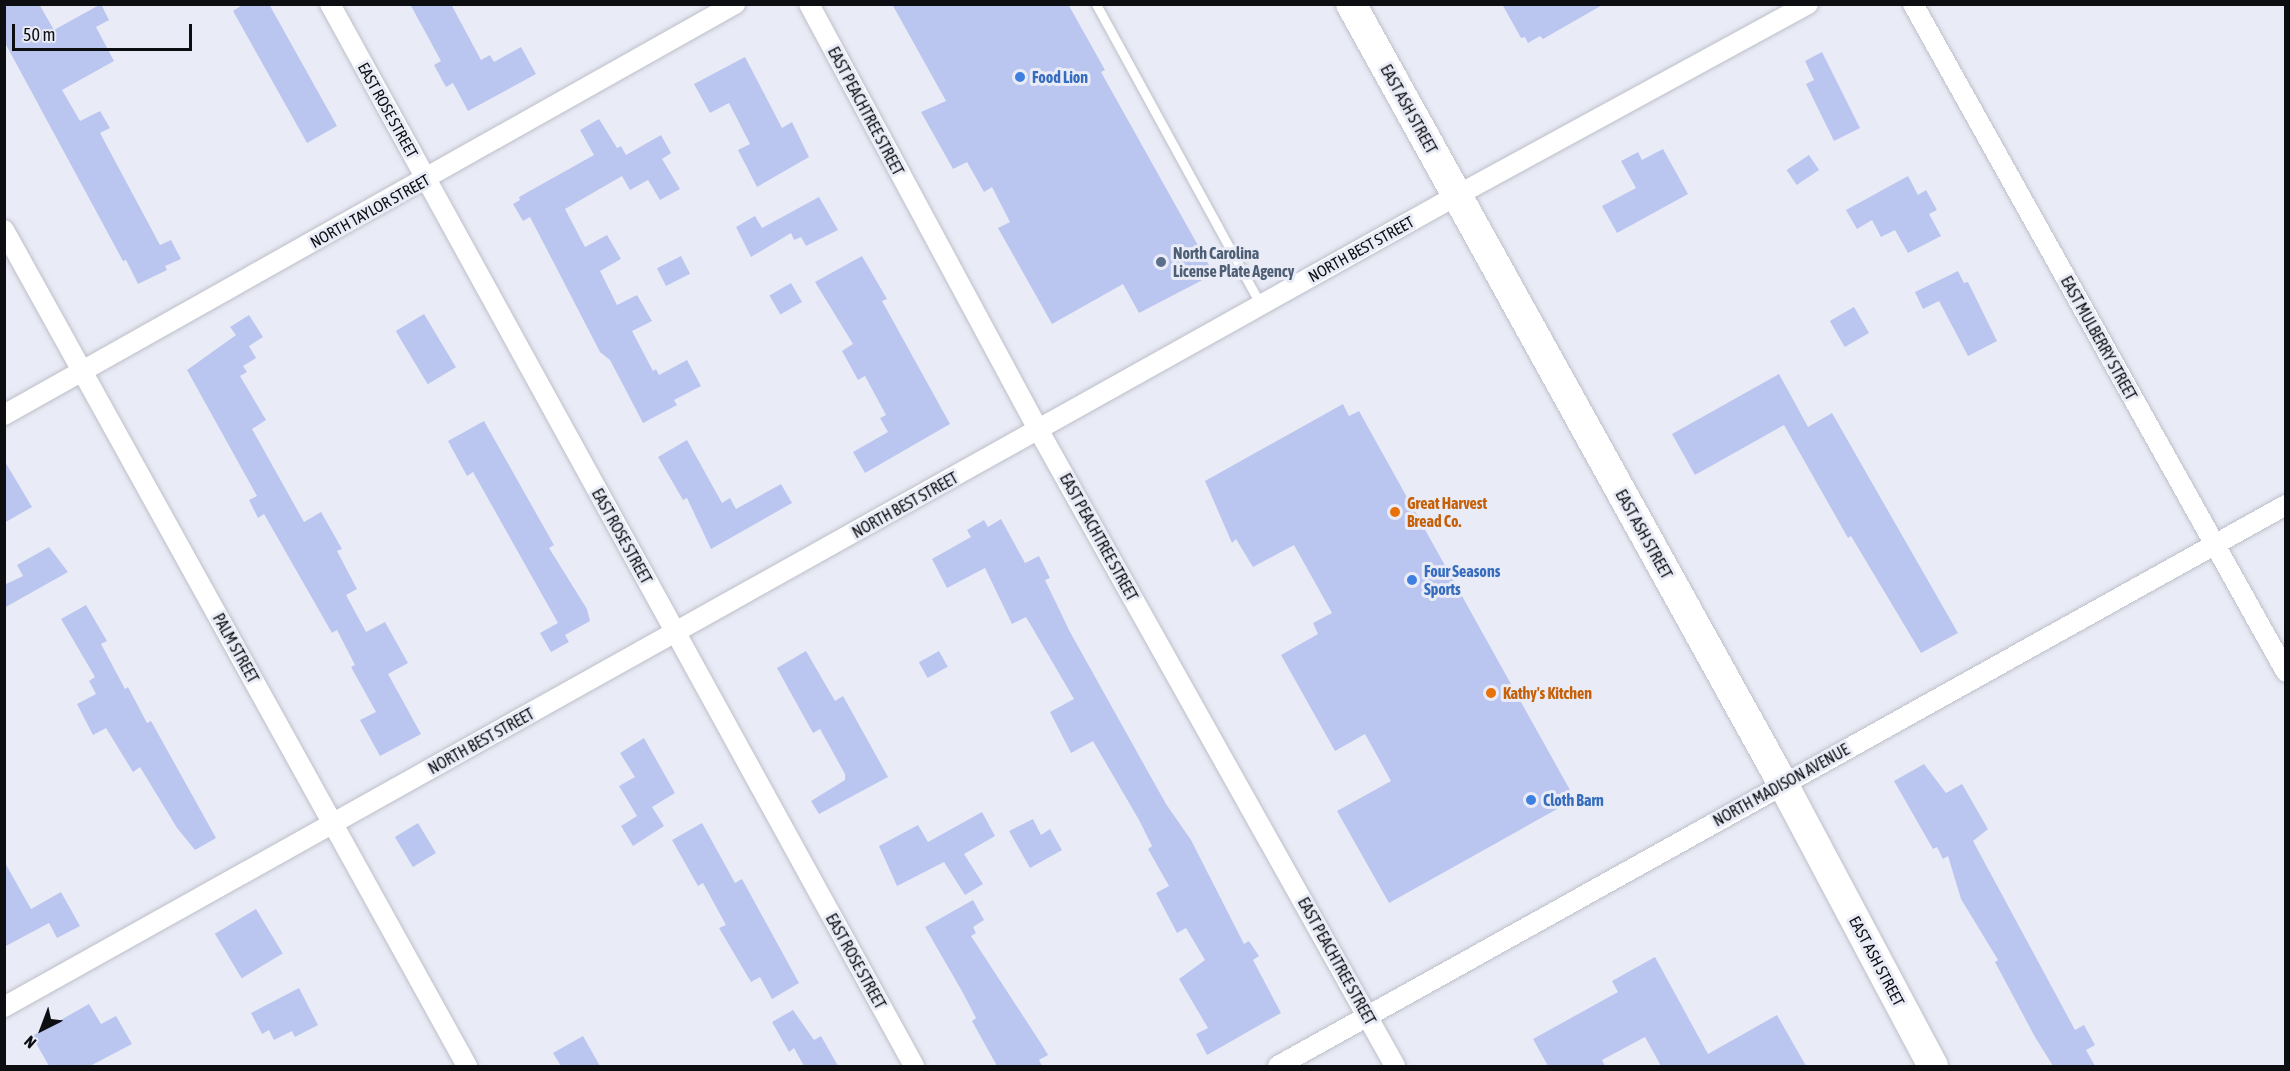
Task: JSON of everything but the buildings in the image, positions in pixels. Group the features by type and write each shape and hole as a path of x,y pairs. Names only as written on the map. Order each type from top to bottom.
{"main road":[{"name":"EAST ASH STREET","path":"1351,4 1783,784 1933,1066"}],"street":[{"name":"EAST ROSE STREET","path":"330,4 914,1066"},
{"name":"NORTH TAYLOR STREET","path":"4,415 735,4"},
{"name":"EAST PEACHTREE STREET","path":"809,4 1039,431 1395,1066"},
{"name":"NORTH BEST STREET","path":"4,1007 675,631 1039,431 1456,196 1808,4"},
{"name":"EAST MULBERRY STREET","path":"1913,4 2286,672"},
{"name":"PALM STREET","path":"4,230 467,1066"},
{"name":"NORTH MADISON AVENUE","path":"1278,1066 2286,505"}],"lane":[{"path":"1096,4 1261,306"}],"place":[{"name":"Food Lion","path":"1020,77"},
{"name":"North Carolina License Plate Agency","path":"1161,262"},
{"name":"Great Harvest Bread Co.","path":"1395,512"},
{"name":"Four Seasons Sports","path":"1412,580"},
{"name":"Kathy's Kitchen","path":"1491,693"},
{"name":"Cloth Barn","path":"1531,800"}]}
